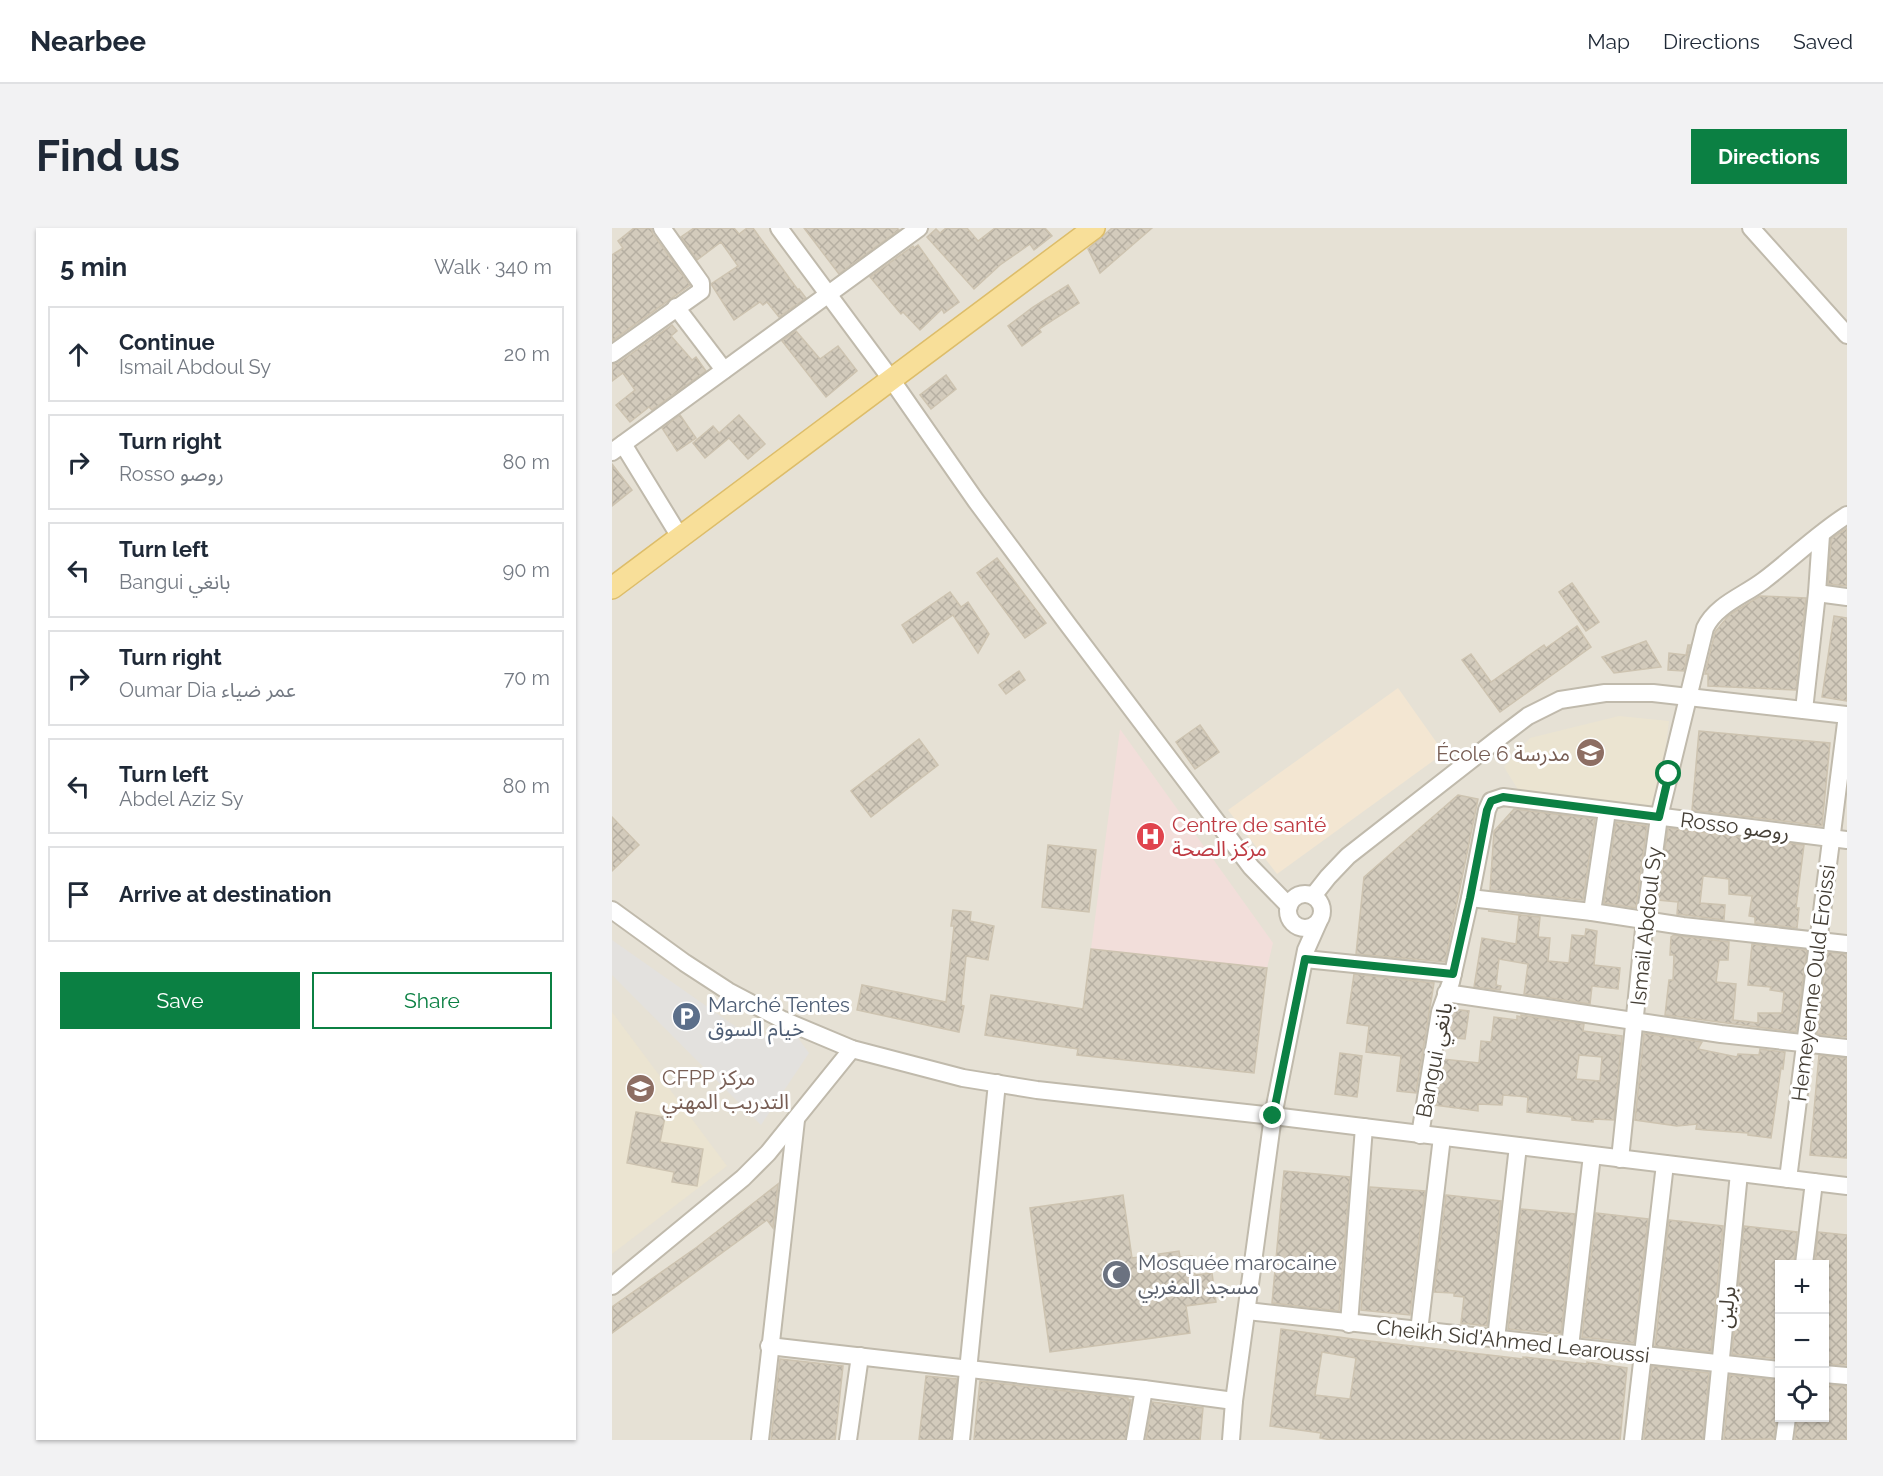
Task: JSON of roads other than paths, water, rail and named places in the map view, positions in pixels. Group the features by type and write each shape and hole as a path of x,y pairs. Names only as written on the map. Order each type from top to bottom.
{"main road":[{"path":"612,588 1094,228"}],"street":[{"path":"612,354 676,307 698,294 702,287 662,228"},
{"path":"779,228 891,379 976,501 1251,867 1289,906"},
{"path":"1751,228 1847,335"},
{"path":"680,537 618,448 829,295 914,229"},
{"path":"676,307 724,370"},
{"name":"Ismail Abdoul Sy","path":"1620,1159 1645,920 1659,817 1705,628 1712,617 1761,583 1847,515"},
{"path":"1804,710 1821,535"},
{"path":"1817,593 1847,597"},
{"path":"1313,896 1348,856 1528,716 1548,705 1570,698 1605,693 1653,693 1847,715"},
{"name":"Hemeyenne Ould Eroissi","path":"1788,1179 1818,940 1839,839 1847,715"},
{"name":"Rosso روصو","path":"1487,810 1491,801 1503,797 1839,839"},
{"name":"Bangui بانغي","path":"1420,1135 1440,1012 1453,974 1487,810"},
{"path":"1592,912 1607,810"},
{"path":"1231,1440 1234,1401 1273,1116 1305,954 1322,912 1321,905 1313,896 1302,895 1296,897 1289,906 1289,916 1305,954"},
{"path":"1470,898 1592,912 1683,926 1847,944"},
{"path":"612,910 685,963 729,991 783,1020 852,1049 940,1073 1048,1091 1847,1186"},
{"path":"1294,924 1309,928 1318,923"},
{"path":"1305,954 1453,974"},
{"path":"1446,993 1636,1022 1847,1048"},
{"path":"612,1286 744,1178 768,1153 852,1049"},
{"path":"961,1440 997,1083"},
{"path":"760,1440 796,1119"},
{"path":"1349,1324 1364,1127"},
{"path":"1419,1331 1442,1137"},
{"path":"1496,1340 1518,1146"},
{"path":"1570,1347 1592,1155"},
{"path":"1633,1440 1665,1164"},
{"name":"برلين","path":"1713,1440 1739,1173"},
{"path":"1804,1260 1814,1182"},
{"name":"Cheikh Sid'Ahmed Learoussi","path":"1247,1311 1775,1370"},
{"path":"769,1346 1234,1401"},
{"path":"849,1440 860,1356"},
{"path":"1829,1374 1847,1376"},
{"path":"1135,1440 1144,1389"},
{"path":"1784,1440 1786,1422"}],"place":[{"name":"École 6 مدرسة","path":"1591,753"},
{"name":"Centre de santé مركز الصحة","path":"1151,836"},
{"name":"Marché Tentes خيام السوق","path":"687,1016"},
{"name":"CFPP مركز التدريب المهني","path":"641,1089"},
{"name":"Mosquée marocaine مسجد المغربي","path":"1117,1274"}]}
